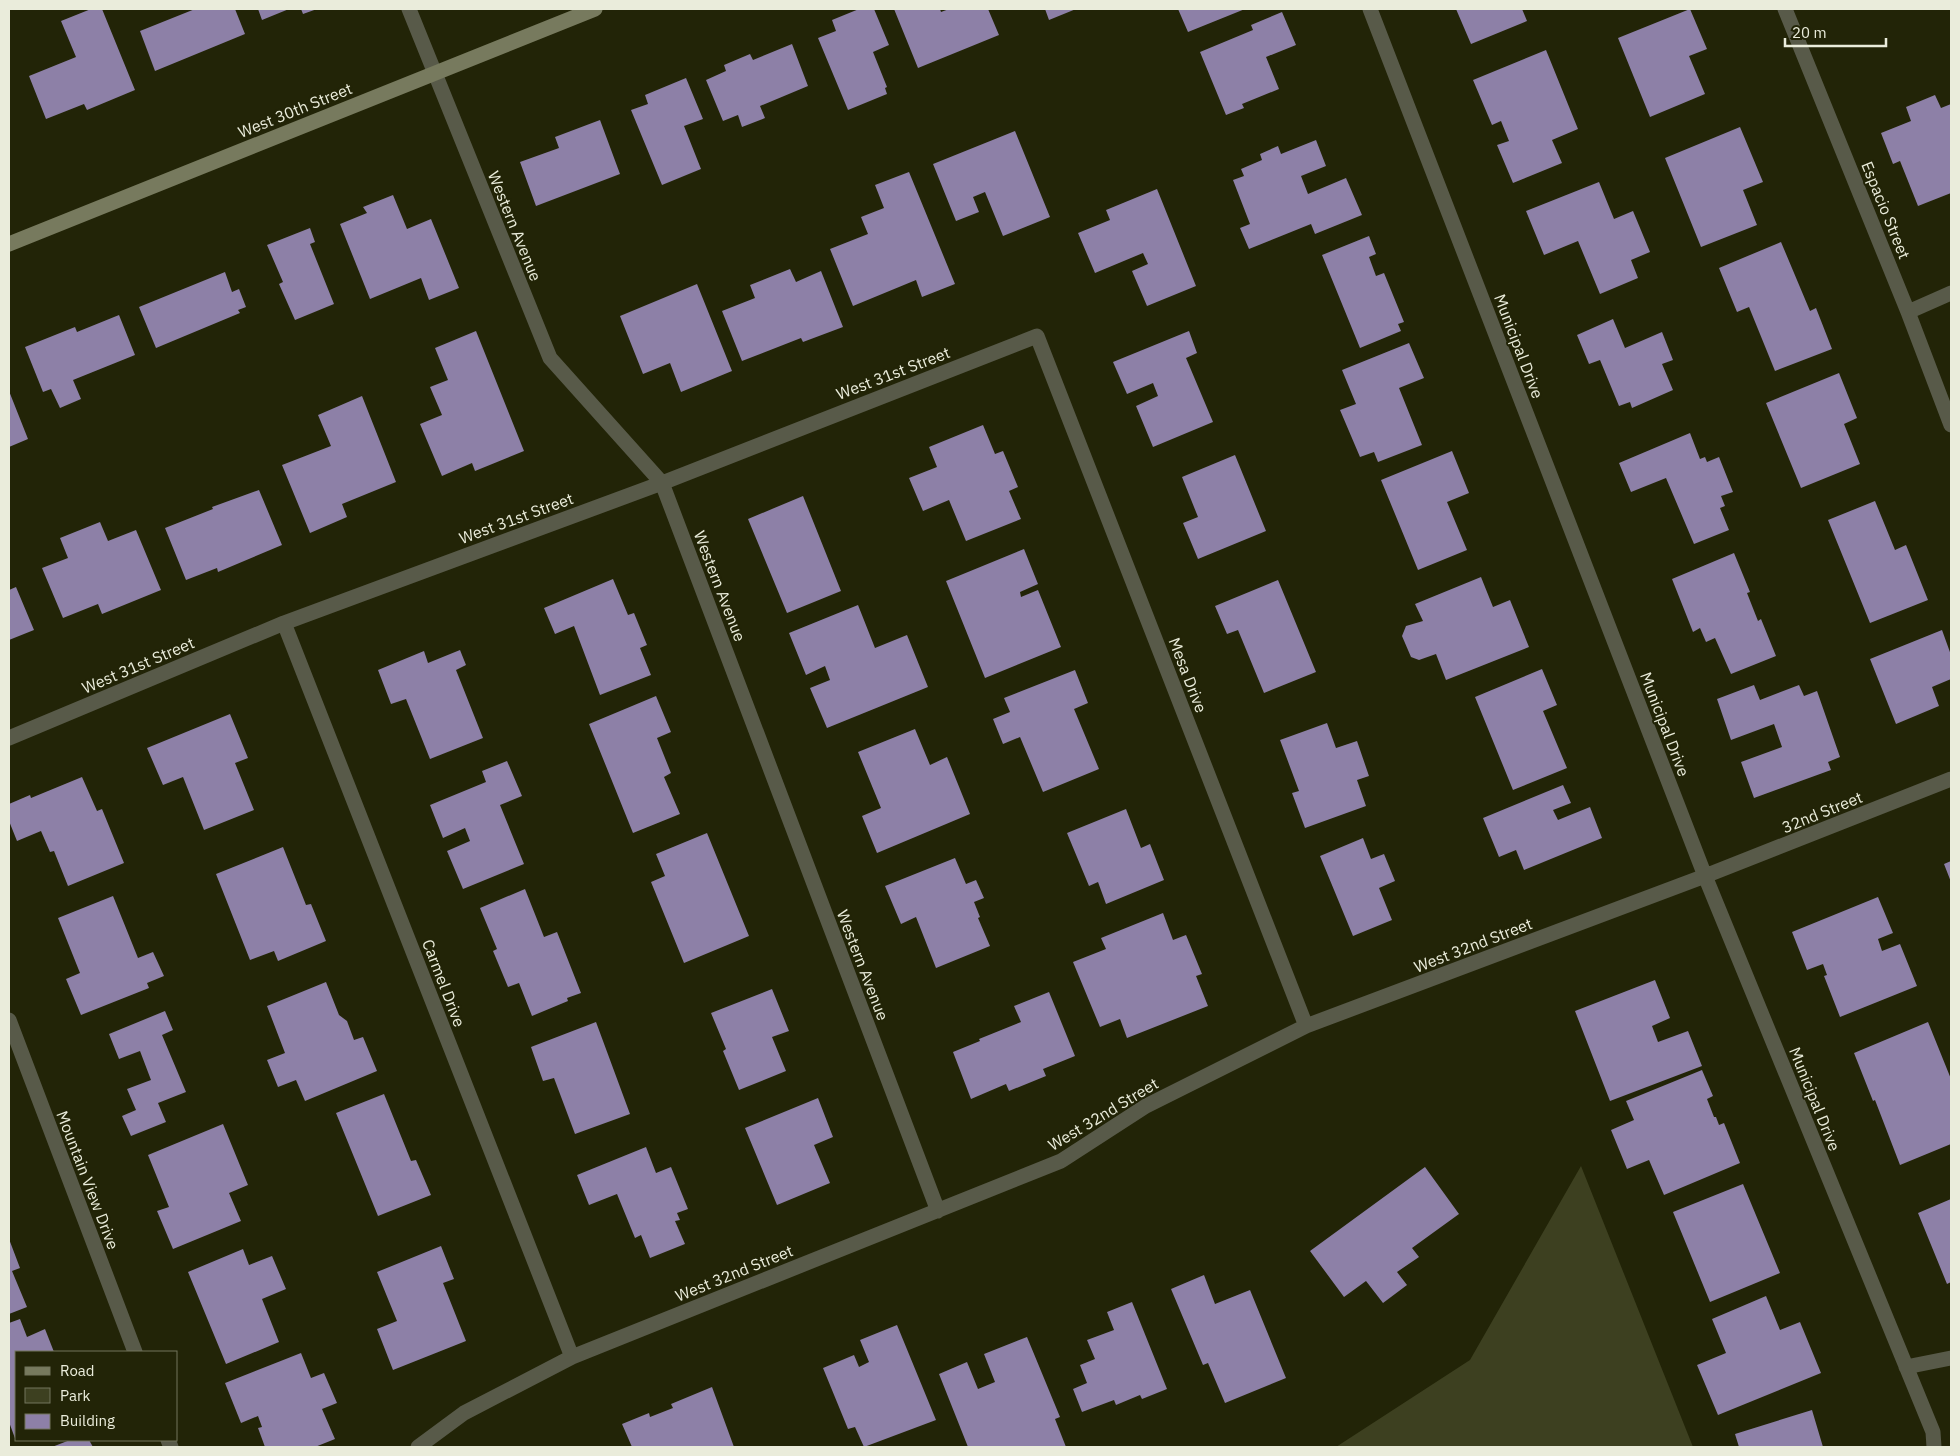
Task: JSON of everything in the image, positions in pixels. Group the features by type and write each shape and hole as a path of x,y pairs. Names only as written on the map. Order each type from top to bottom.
{"main road":[{"name":"West 30th Street","path":"9,244 595,9"}],"street":[{"name":"Western Avenue","path":"409,9 550,358 662,483 938,1211"},
{"name":"Municipal Drive","path":"1370,9 1705,876 1933,1432 1934,1447"},
{"name":"Espacio Street","path":"1786,9 1908,312 1951,425"},
{"path":"1908,312 1951,293"},
{"name":"West 31st Street","path":"9,738 284,623 662,483 1037,336"},
{"name":"Mesa Drive","path":"1037,336 1306,1026"},
{"name":"Carmel Drive","path":"284,623 572,1356"},
{"name":"32nd Street","path":"1705,876 1951,779"},
{"name":"West 32nd Street","path":"418,1447 464,1413 572,1356 1061,1161 1146,1106 1306,1026 1705,876"},
{"name":"Mountain View Drive","path":"9,1020 135,1351"},
{"path":"1906,1367 1951,1358"}],"green space":[{"path":"1581,1166 1693,1447 1336,1447 1470,1360"}],"building":[{"path":"91,9 102,9 135,90 87,110 84,104 46,119 29,76 76,57 61,21"},
{"path":"195,9 235,9 245,34 155,71 140,31"},
{"path":"258,9 289,9 262,20"},
{"path":"301,9 317,9 303,14"},
{"path":"859,9 874,9 889,45 873,52 887,87 885,88 887,94 848,110 818,38 836,31 832,20"},
{"path":"894,9 940,9 941,12 949,9 988,9 999,35 918,68"},
{"path":"1045,9 1076,9 1049,20"},
{"path":"1178,9 1245,9 1188,32"},
{"path":"1456,9 1522,9 1527,21 1471,44"},
{"path":"1690,9 1707,49 1689,56 1705,94 1650,117 1618,38"},
{"path":"1282,12 1296,45 1266,57 1279,89 1242,104 1244,108 1226,115 1200,52 1253,30 1251,25"},
{"path":"792,44 808,86 760,106 765,118 742,127 738,115 723,121 706,80 726,71 724,65 750,54 753,60"},
{"path":"1546,50 1578,129 1552,140 1562,163 1513,183 1497,145 1509,141 1501,121 1492,125 1473,80"},
{"path":"686,78 703,119 684,126 701,169 662,185 631,110 648,104 645,95"},
{"path":"1935,95 1941,108 1951,104 1951,193 1918,206 1900,161 1893,164 1881,133 1911,121 1906,107"},
{"path":"600,120 620,174 536,206 520,162 559,148 555,137"},
{"path":"1740,127 1763,182 1743,190 1757,225 1701,247 1665,158"},
{"path":"1015,131 1050,217 1003,236 985,192 973,197 979,212 956,221 933,164"},
{"path":"1316,140 1326,166 1301,176 1308,194 1346,178 1362,215 1315,234 1311,224 1249,249 1240,228 1250,224 1233,180 1244,176 1241,169 1262,160 1260,154 1278,146 1281,154"},
{"path":"909,172 955,284 922,297 916,280 853,306 830,249 868,234 861,217 884,208 875,185"},
{"path":"1599,182 1614,219 1633,211 1650,252 1631,260 1638,278 1600,294 1578,241 1544,255 1526,211"},
{"path":"1157,189 1196,286 1147,306 1132,271 1148,264 1143,253 1095,273 1078,233 1110,220 1106,210"},
{"path":"393,195 407,229 431,219 459,288 429,300 421,278 370,299 340,224 367,213 363,207"},
{"path":"310,228 315,242 310,244 334,304 295,320 279,284 283,282 267,245"},
{"path":"1369,236 1376,254 1369,257 1376,276 1384,273 1404,322 1398,324 1401,331 1360,348 1322,255"},
{"path":"1781,242 1810,311 1816,308 1832,349 1775,371 1749,307 1737,312 1719,268"},
{"path":"790,269 796,282 821,271 843,327 803,342 801,338 742,361 722,311 755,298 750,285"},
{"path":"225,272 232,292 239,289 246,307 238,310 240,313 156,348 139,307"},
{"path":"697,284 732,371 681,392 670,363 643,374 620,316"},
{"path":"119,315 135,355 73,380 81,399 60,408 51,389 43,392 25,347 75,327 77,332"},
{"path":"1613,319 1625,348 1662,332 1673,360 1662,364 1673,390 1632,408 1630,402 1619,406 1600,360 1589,364 1577,335"},
{"path":"476,331 524,451 475,471 472,463 442,476 420,424 442,415 430,387 448,380 435,348"},
{"path":"1189,331 1197,353 1186,358 1213,422 1153,447 1136,406 1158,396 1153,383 1127,394 1113,362"},
{"path":"1409,343 1424,378 1399,388 1422,445 1378,462 1374,452 1360,457 1340,410 1356,404 1342,370"},
{"path":"1839,373 1857,418 1844,424 1860,464 1801,488 1766,403"},
{"path":"9,391 28,439 9,447"},
{"path":"362,396 396,482 342,504 347,517 310,533 282,465 331,446 318,415"},
{"path":"983,425 995,454 1003,451 1018,487 1009,491 1021,519 966,541 949,500 923,511 909,478 937,467 929,447"},
{"path":"1690,433 1700,459 1705,457 1707,462 1719,457 1733,492 1721,496 1725,506 1720,508 1729,530 1694,544 1666,478 1631,492 1619,463"},
{"path":"1452,451 1469,493 1447,502 1467,550 1418,570 1381,480"},
{"path":"1235,455 1266,531 1198,559 1183,523 1198,517 1182,477"},
{"path":"259,490 282,545 218,572 217,568 186,580 165,528 213,509 212,507"},
{"path":"803,496 841,591 787,613 748,519"},
{"path":"1875,501 1895,550 1906,545 1928,600 1870,623 1828,520"},
{"path":"100,522 108,541 136,530 161,590 102,614 98,604 63,618 42,568 68,558 60,538"},
{"path":"1024,549 1038,584 1020,592 1021,597 1038,590 1061,647 985,678 946,581"},
{"path":"1734,553 1750,592 1747,593 1758,621 1761,619 1776,656 1731,674 1715,638 1706,642 1700,628 1693,632 1672,579"},
{"path":"1481,577 1493,607 1510,600 1529,647 1446,680 1436,654 1419,660 1411,657 1402,636 1406,626 1423,621 1415,604"},
{"path":"613,579 628,615 634,613 647,645 640,648 651,675 600,695 574,626 555,634 544,608"},
{"path":"1278,580 1316,672 1264,693 1238,630 1227,634 1215,606"},
{"path":"16,587 34,630 9,640 9,590"},
{"path":"858,605 875,648 907,635 928,687 827,728 810,688 830,680 825,666 806,675 789,633"},
{"path":"1942,630 1951,655 1951,679 1932,687 1939,706 1896,724 1870,659"},
{"path":"460,650 466,665 456,670 483,738 430,759 406,699 391,704 378,670 424,651 428,663"},
{"path":"1542,669 1557,705 1543,711 1567,768 1513,790 1475,697"},
{"path":"1075,670 1088,703 1074,709 1099,769 1043,792 1020,737 1003,744 993,719 1010,712 1004,698"},
{"path":"1754,685 1760,700 1799,685 1804,696 1817,691 1840,757 1828,762 1831,770 1754,798 1741,762 1782,747 1774,724 1731,740 1717,699"},
{"path":"656,696 671,732 657,738 671,773 664,777 680,814 633,833 589,724"},
{"path":"230,714 248,758 235,763 254,810 204,830 183,777 163,785 147,748"},
{"path":"1327,723 1336,748 1357,741 1369,776 1357,780 1366,806 1305,828 1292,793 1299,791 1280,740"},
{"path":"915,729 930,765 947,757 970,814 877,853 862,816 881,808 858,752"},
{"path":"507,761 522,796 500,805 524,864 463,889 447,851 470,841 465,828 443,838 430,805 486,782 482,771"},
{"path":"82,777 97,811 102,809 124,863 68,886 54,851 50,852 41,831 17,841 9,821 9,804 30,795 31,798"},
{"path":"1563,785 1571,803 1553,810 1558,820 1590,807 1602,838 1524,870 1516,850 1499,857 1483,818"},
{"path":"1126,809 1141,848 1150,844 1164,880 1106,904 1098,882 1089,886 1067,833"},
{"path":"707,833 749,936 684,963 651,882 665,876 656,854"},
{"path":"1363,838 1371,859 1384,854 1395,881 1379,888 1392,920 1353,936 1320,856"},
{"path":"283,847 306,905 311,904 326,941 278,961 274,951 250,960 216,874"},
{"path":"955,858 966,884 976,880 984,898 974,902 980,917 978,918 990,946 936,968 916,917 901,924 885,886"},
{"path":"1951,861 1951,882 1944,864"},
{"path":"525,889 544,937 557,932 581,993 567,998 568,1001 532,1016 519,983 508,987 493,951 497,949 480,908"},
{"path":"113,896 138,958 153,952 164,976 147,983 149,988 81,1015 66,979 80,973 58,918"},
{"path":"1878,897 1893,933 1878,939 1882,951 1900,944 1917,986 1840,1017 1824,976 1827,975 1823,964 1807,970 1792,932"},
{"path":"1163,913 1173,940 1186,935 1202,974 1196,976 1208,1006 1127,1038 1120,1019 1100,1027 1073,962 1106,949 1101,938"},
{"path":"1655,980 1670,1018 1652,1026 1658,1042 1688,1031 1702,1066 1610,1101 1575,1011"},
{"path":"326,982 339,1015 347,1021 354,1040 363,1037 377,1071 305,1101 296,1080 278,1087 267,1060 285,1053 267,1006"},
{"path":"772,989 789,1031 772,1037 786,1071 739,1090 723,1051 726,1049 711,1013"},
{"path":"1049,992 1075,1056 1043,1069 1046,1076 1009,1091 1006,1084 971,1099 953,1052 1021,1022 1014,1006"},
{"path":"165,1011 173,1030 162,1035 186,1092 158,1103 166,1122 131,1136 122,1116 136,1110 127,1089 151,1080 140,1051 119,1059 109,1034"},
{"path":"596,1022 630,1114 575,1134 554,1078 543,1081 531,1047"},
{"path":"1928,1022 1951,1079 1951,1144 1900,1165 1875,1100 1873,1101 1854,1053"},
{"path":"1702,1070 1713,1096 1707,1099 1714,1117 1716,1117 1719,1125 1724,1123 1740,1163 1664,1195 1649,1160 1627,1169 1611,1130 1634,1120 1626,1101"},
{"path":"384,1094 411,1161 416,1160 431,1195 378,1216 336,1113"},
{"path":"818,1098 833,1137 814,1145 830,1183 777,1205 745,1128"},
{"path":"223,1124 248,1185 229,1193 241,1221 173,1249 157,1211 169,1207 148,1155"},
{"path":"646,1147 656,1173 671,1167 688,1209 677,1213 680,1220 675,1221 685,1244 650,1258 641,1235 635,1238 617,1194 589,1205 577,1175"},
{"path":"1425,1167 1459,1214 1412,1248 1419,1257 1397,1272 1407,1285 1383,1303 1366,1281 1344,1297 1310,1251"},
{"path":"1743,1184 1780,1273 1710,1302 1673,1212"},
{"path":"1951,1199 1951,1282 1947,1284 1918,1213"},
{"path":"9,1239 20,1268 12,1271 27,1307 9,1314"},
{"path":"441,1246 454,1279 443,1283 466,1341 393,1370 377,1329 397,1321 377,1272"},
{"path":"243,1249 249,1265 272,1256 286,1289 262,1299 279,1342 226,1364 188,1272"},
{"path":"1204,1275 1215,1304 1250,1290 1286,1378 1225,1403 1208,1363 1203,1365 1171,1289"},
{"path":"1766,1296 1780,1330 1800,1322 1821,1373 1718,1415 1697,1365 1726,1353 1712,1319"},
{"path":"1132,1302 1167,1389 1142,1399 1140,1395 1116,1405 1114,1400 1082,1412 1073,1389 1087,1383 1080,1365 1095,1359 1087,1340 1114,1330 1107,1312"},
{"path":"20,1319 27,1337 45,1329 54,1351 15,1351 15,1438 9,1422 9,1323"},
{"path":"897,1325 936,1420 864,1447 855,1427 848,1429 823,1368 854,1355 859,1367 869,1362 860,1340"},
{"path":"1027,1337 1060,1417 1055,1419 1066,1447 968,1447 939,1374 967,1362 978,1389 995,1382 984,1354"},
{"path":"301,1353 311,1378 324,1373 337,1403 322,1409 335,1439 315,1447 265,1447 258,1428 262,1427 258,1416 241,1423 225,1383"},
{"path":"712,1387 734,1447 632,1447 622,1424 649,1413 650,1417 673,1408 671,1404"},
{"path":"1812,1410 1823,1447 1739,1447 1735,1434"},
{"path":"67,1441 90,1441 93,1447 52,1447"}]}
